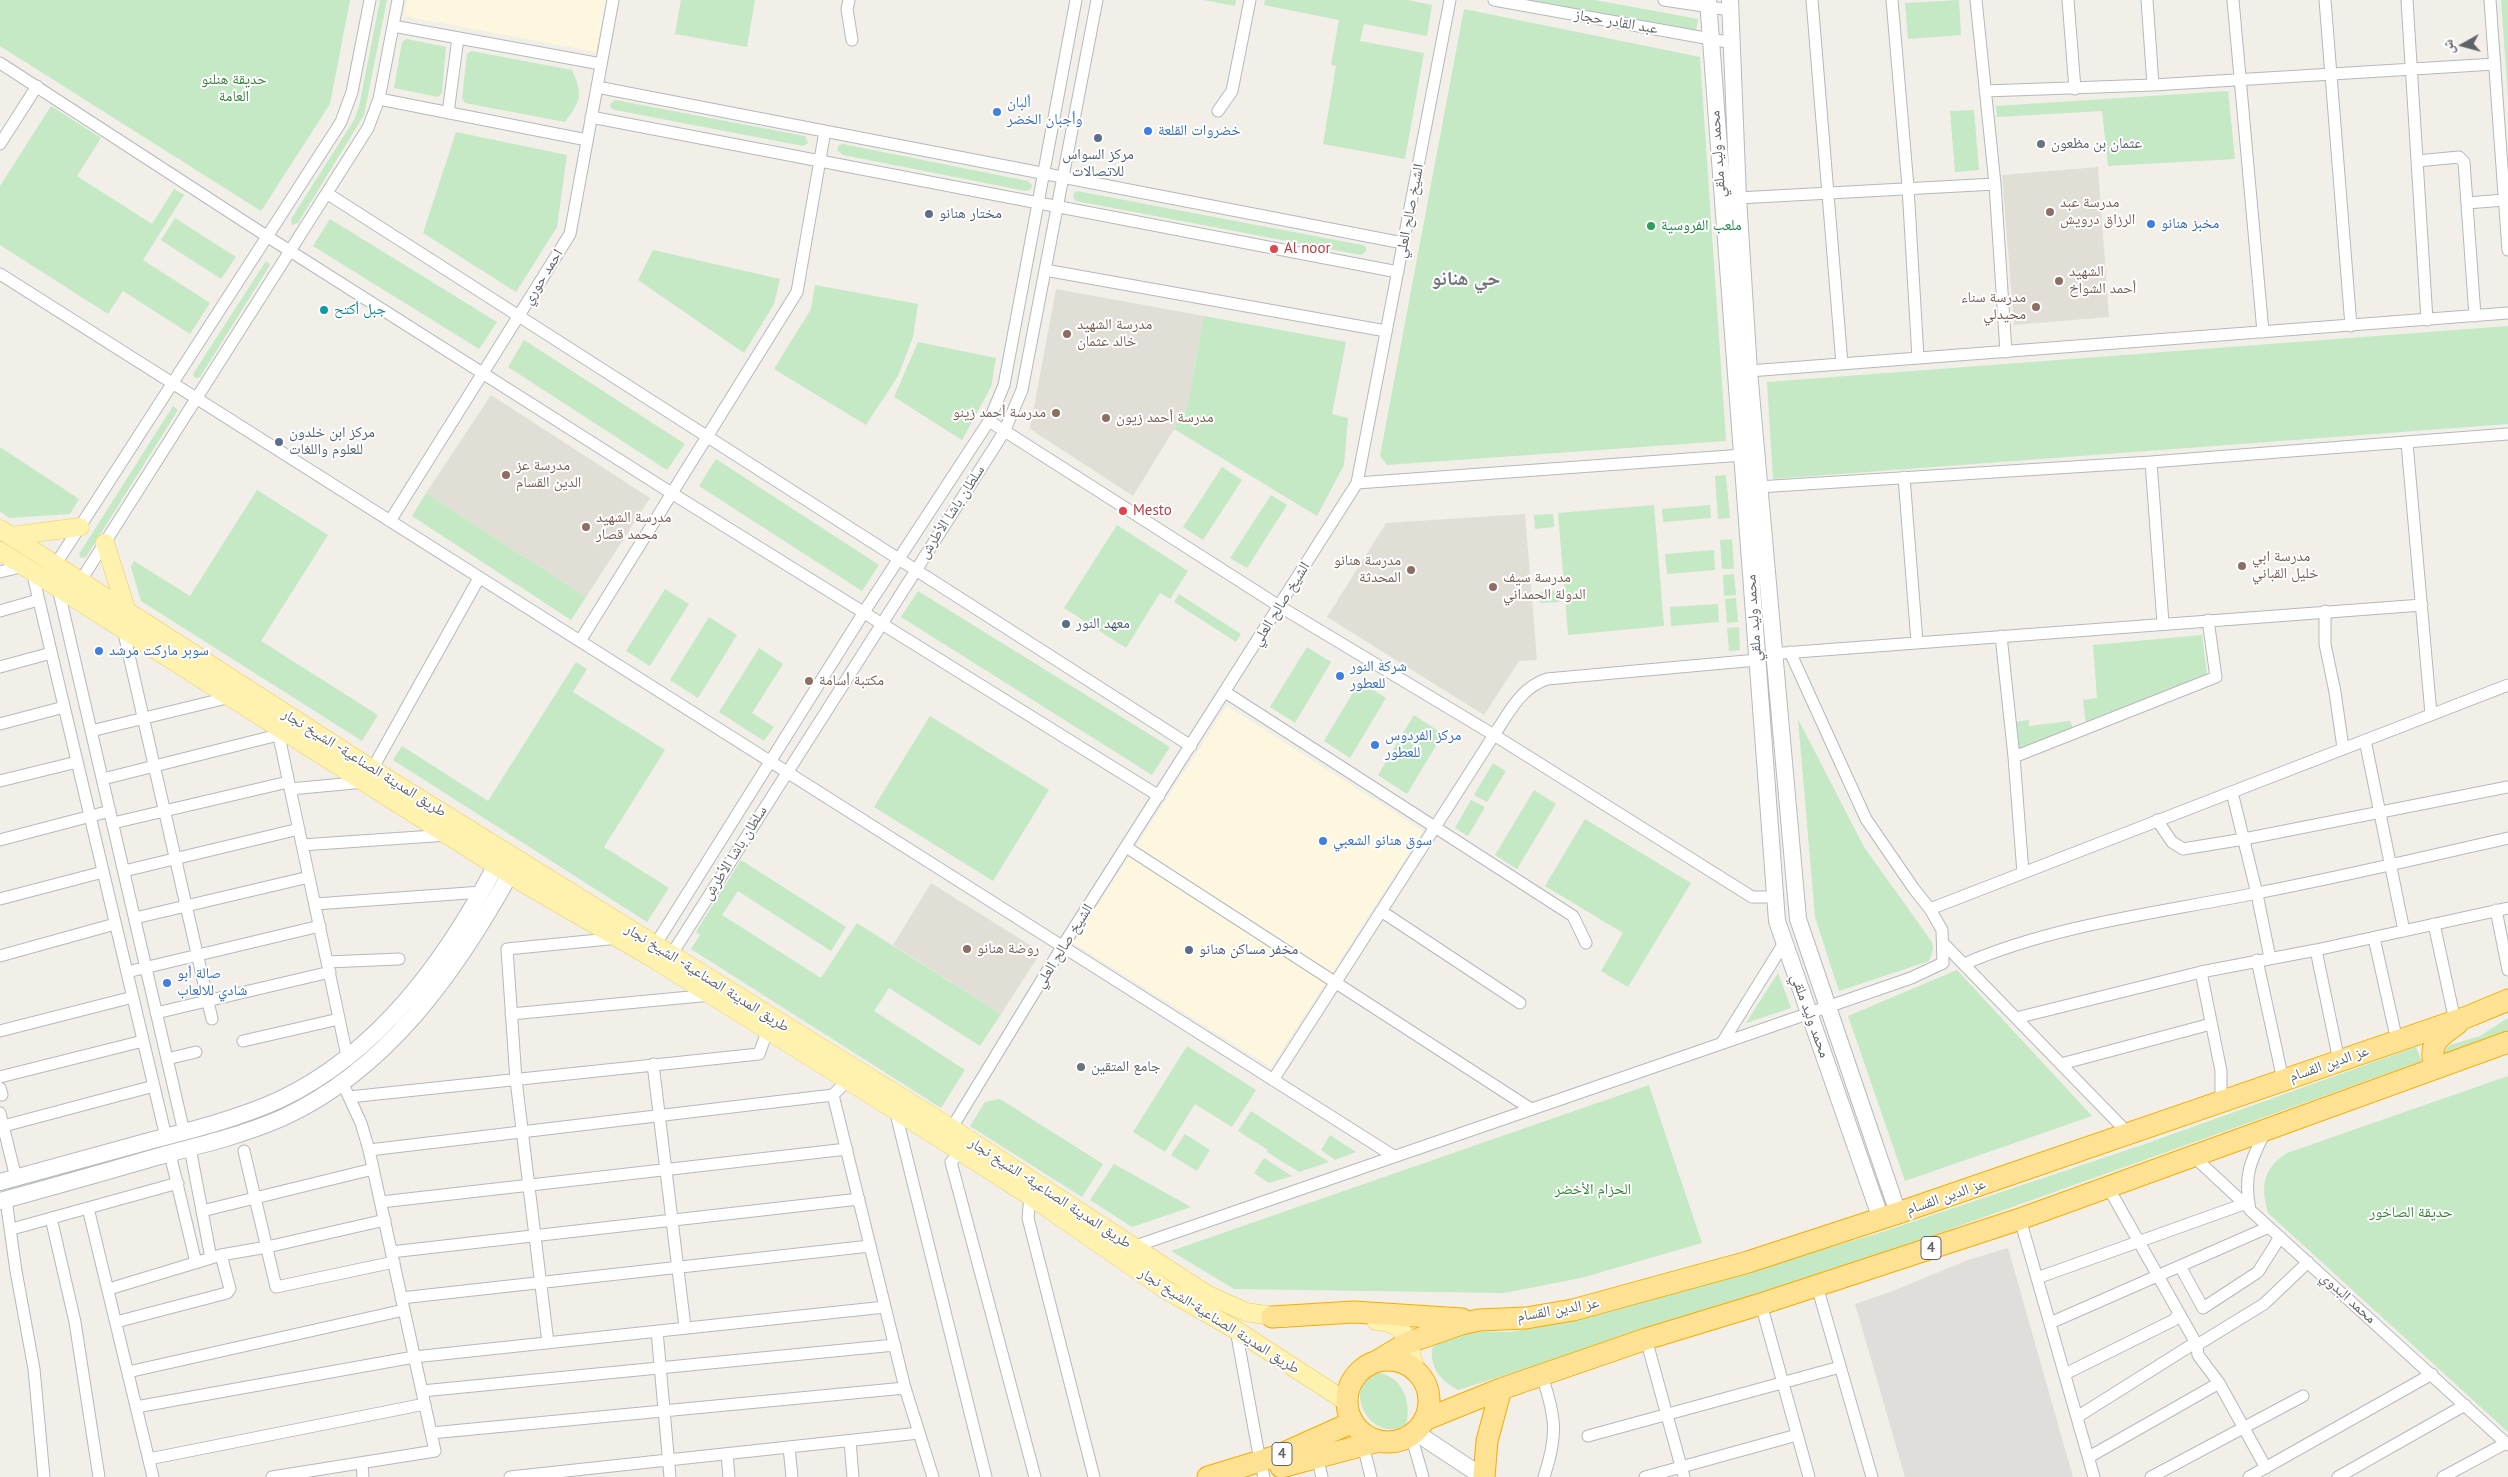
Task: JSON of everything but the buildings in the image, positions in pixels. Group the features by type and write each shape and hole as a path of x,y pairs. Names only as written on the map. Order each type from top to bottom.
{"highway":[{"name":"عز الدين القسام","path":"1377,1361 1407,1343 1443,1328 1479,1320 1526,1318 1573,1310 1748,1262 1890,1216 2461,1019 2508,1000"},
{"path":"2461,1019 2438,1039 2432,1048 2435,1068 2508,1042"},
{"name":"4","path":"1417,1429 1501,1388 1542,1376 1646,1339 1761,1304 2020,1219 2435,1068"},
{"path":"1272,1317 1333,1312 1376,1312 1479,1320"},
{"path":"1377,1361 1398,1361 1416,1371 1427,1389 1428,1410 1417,1429 1396,1441 1371,1443 1350,1412 1352,1381 1358,1372 1377,1361"},
{"path":"1484,1477 1487,1441 1501,1388"},
{"name":"4","path":"1259,1472 1350,1412"},
{"name":"4","path":"1208,1477 1259,1472 1371,1443"}],"main road":[{"path":"5,533 80,527"},
{"name":"طريق المدينة الصناعية- الشيخ نجار","path":"5,533 126,609 369,775 947,1135 1133,1247 1220,1302 1246,1312 1272,1317 1389,1322 1400,1328 1416,1371"},
{"path":"105,543 126,609"},
{"path":"0,551 231,696 277,731 369,775 448,835 503,870 620,938 652,950"},
{"name":"طريق المدينة الصناعية-الشيخ نجار","path":"667,960 711,995 767,1032 895,1110 947,1135 960,1152 1030,1196 1166,1290 1236,1330 1350,1412"}],"street":[{"path":"196,1263 38,600 46,580 56,564 341,122 352,92 370,0"},
{"path":"0,572 46,580 81,581 292,252 368,128 380,100 398,0"},
{"name":"احمد حوري","path":"390,521 570,234 613,0"},
{"path":"849,0 847,9 852,40"},
{"name":"سلطان باشا الأطرش","path":"652,950 864,612 989,421 1004,385 1076,0"},
{"name":"سلطان باشا الأطرش","path":"667,960 1004,432 1022,390 1097,0"},
{"path":"1218,111 1232,91 1250,0"},
{"name":"الشيخ صالح العلي","path":"947,1135 1062,947 1357,483 1450,0"},
{"name":"عبد القادر حجاز","path":"1494,0 1733,43"},
{"name":"عبد القادر حجاز","path":"1664,0 1730,5"},
{"path":"1812,0 1842,364"},
{"path":"1892,0 1908,187 1918,358"},
{"path":"1976,0 1994,184 2006,352"},
{"path":"2068,0 2076,88"},
{"path":"2147,0 2153,85"},
{"path":"2233,0 2263,332"},
{"path":"2325,0 2352,326"},
{"path":"2406,0 2412,68 2427,320"},
{"path":"2490,0 2508,250"},
{"name":"محمد وليد ملقي","path":"1708,4 1709,39 1743,456 1777,922 1810,1013 1890,1216"},
{"name":"محمد وليد ملقي","path":"1730,5 1738,198 1749,371 1758,487 1783,653 1798,919 1827,1007 1890,1216"},
{"path":"393,26 601,64"},
{"path":"448,113 458,38"},
{"path":"0,63 268,237 673,494 1159,796"},
{"path":"1985,92 2153,85 2240,78 2495,64"},
{"path":"0,144 37,86"},
{"path":"597,87 1403,243"},
{"path":"380,100 587,140"},
{"path":"591,117 1398,272"},
{"path":"580,641 797,292 825,131"},
{"path":"2418,161 2459,157 2464,162 2476,316"},
{"path":"1738,198 1908,187 1994,184"},
{"path":"328,194 1191,746"},
{"path":"2467,203 2504,200"},
{"path":"1045,270 1386,331"},
{"path":"0,274 1392,1155"},
{"path":"1749,371 2508,313"},
{"path":"989,421 1279,606 1494,735 1752,897 1776,897"},
{"path":"1758,487 2151,462 2508,434"},
{"path":"2406,443 2431,714"},
{"path":"1357,483 1743,456"},
{"path":"2151,462 2163,623"},
{"path":"1904,477 1917,642"},
{"path":"113,823 289,785 369,775 479,578"},
{"path":"46,580 91,731 184,1132"},
{"path":"0,611 38,600"},
{"path":"1133,1247 1392,1155 1911,978 1944,963 1942,930 1930,909 1866,819 1783,653 2422,605"},
{"path":"2326,611 2325,644 2335,692 2343,748"},
{"path":"2014,757 2216,677 2208,620"},
{"path":"123,629 212,1020"},
{"path":"2001,636 2014,757 2023,873"},
{"path":"0,667 51,654"},
{"path":"1272,1080 1522,693 1534,683 1547,679 1757,660"},
{"path":"1930,909 2508,685"},
{"path":"1225,692 1573,916 1586,943"},
{"path":"91,731 231,696"},
{"path":"0,724 64,707"},
{"path":"102,780 277,731 347,1056"},
{"path":"2365,740 2404,931"},
{"path":"0,781 77,762"},
{"path":"2157,820 2172,842 2183,849 2244,839 2508,787"},
{"path":"2232,792 2257,894 2270,958"},
{"path":"0,840 110,811"},
{"path":"124,871 299,829"},
{"path":"302,845 448,835"},
{"path":"1964,964 1999,949 2075,928 2257,894 2508,838"},
{"path":"1126,847 1531,1109"},
{"path":"0,1113 8,1180 184,1132 279,1100 306,1085 347,1056 432,982 482,892 503,870"},
{"path":"44,1477 34,1369 16,1271 12,1229 3,1201 243,1132 283,1117 342,1082 394,1037 432,982 503,870"},
{"path":"0,899 103,872"},
{"path":"134,918 309,877"},
{"path":"315,904 482,892"},
{"path":"2016,1018 2201,972 2374,938 2508,908"},
{"path":"2496,910 2508,970"},
{"path":"1381,911 1520,1003"},
{"path":"0,956 115,924"},
{"path":"2434,924 2461,1019"},
{"path":"127,972 320,926"},
{"path":"548,1342 516,1080 507,949 620,938"},
{"path":"2374,938 2397,1041"},
{"path":"1722,1043 1784,943"},
{"path":"1944,944 2128,1133"},
{"path":"2316,950 2339,1061"},
{"path":"156,1013 207,1002 328,967 399,959"},
{"path":"2257,960 2283,1080"},
{"path":"2201,972 2221,1071 2221,1101"},
{"path":"511,1014 711,995"},
{"path":"0,1031 132,997"},
{"path":"243,1041 339,1019"},
{"path":"2061,1064 2211,1024"},
{"path":"349,1097 759,1054 767,1032"},
{"path":"0,1077 143,1041"},
{"path":"167,1059 196,1052"},
{"path":"653,1064 685,1327"},
{"path":"2,1126 153,1084 171,1077"},
{"path":"369,1150 833,1095 846,1080"},
{"path":"272,1477 435,1451 369,1150 361,1123 342,1082"},
{"path":"833,1095 905,1388 933,1477"},
{"path":"895,1110 986,1477"},
{"path":"2037,1278 2247,1207 2246,1192 2250,1163 2267,1129"},
{"path":"116,1322 227,1293 230,1289 216,1256 202,1211 190,1148"},
{"path":"380,1202 847,1149"},
{"path":"244,1151 276,1287 393,1257 535,1236 859,1199"},
{"path":"960,1152 951,1162 1035,1477"},
{"name":"محمد البدوي","path":"2193,1156 2507,1444"},
{"path":"202,1211 373,1169"},
{"path":"12,1229 178,1183"},
{"path":"2108,1187 2197,1345 2198,1356 2219,1383 2266,1468"},
{"path":"1030,1196 1028,1218 1094,1477"},
{"path":"88,1208 153,1477"},
{"path":"51,1218 75,1322 99,1477"},
{"path":"2020,1219 2094,1477"},
{"path":"109,1289 216,1256 267,1247 385,1220"},
{"path":"2050,1323 2269,1227"},
{"path":"2180,1266 2203,1308 2258,1272 2280,1237"},
{"path":"402,1298 870,1246"},
{"path":"2077,1417 2190,1346 2197,1345 2264,1304 2308,1262"},
{"path":"1817,1286 1872,1477"},
{"path":"1761,1304 1809,1477"},
{"path":"136,1407 414,1357 885,1307"},
{"path":"128,1372 404,1310"},
{"path":"2065,1374 2174,1320 2179,1313"},
{"path":"1236,1330 1259,1472"},
{"path":"657,1331 670,1477"},
{"path":"1646,1339 1683,1472"},
{"path":"422,1391 894,1345"},
{"path":"1588,1436 1840,1367"},
{"path":"2249,1477 2432,1374"},
{"path":"1542,1376 1553,1411 1553,1450 1544,1477"},
{"path":"2089,1457 2219,1383"},
{"path":"431,1434 905,1388"},
{"path":"2151,1477 2302,1396"},
{"path":"149,1459 425,1404"},
{"path":"2338,1477 2465,1405"},
{"path":"1417,1429 1423,1477"},
{"path":"1417,1429 1484,1477"},
{"path":"510,1477 608,1472 668,1460 919,1433"},
{"path":"1645,1477 1683,1472 1797,1435"},
{"path":"850,1441 853,1477"},
{"path":"1371,1443 1371,1477"},
{"path":"2443,1477 2507,1444"},
{"path":"789,1447 792,1477"},
{"path":"727,1454 729,1477"},
{"path":"1317,1456 1322,1477"},
{"path":"362,1463 363,1477"}],"shaded area":[{"path":"407,0 606,0 596,52 404,16"},
{"path":"2098,167 2109,317 2014,325 2002,175"},
{"path":"1056,289 1204,316 1187,408 1133,496 1030,429"},
{"name":"مدرسة عز الدين القسام","path":"491,395 650,498 586,597 426,493"},
{"path":"1525,514 1537,660 1519,661 1484,715 1327,617 1386,523"},
{"path":"1227,706 1423,831 1271,1067 1073,943"},
{"name":"روضة هنانو","path":"931,883 1041,952 1001,1014 893,945"},
{"path":"2008,1248 2073,1477 1905,1477 1855,1304 1893,1291 1968,1260"}],"green space":[{"name":"حديقة هنلنو العامة","path":"0,0 350,0 330,104 261,211 0,46"},
{"path":"380,0 387,0 364,115 298,223 292,225 291,219 354,120 359,107"},
{"path":"681,0 755,0 747,47 675,34"},
{"path":"1204,0 1236,0 1235,6"},
{"path":"1265,0 1408,0 1432,5 1427,36 1364,24 1360,41 1424,53 1405,159 1323,144 1336,66 1331,65 1339,20 1264,5"},
{"path":"1525,0 1595,0 1698,19 1696,32"},
{"path":"1959,0 1961,35 1908,39 1905,3"},
{"path":"2501,0 2508,0 2508,98"},
{"path":"1464,9 1700,57 1726,441 1387,465 1380,456"},
{"path":"407,39 446,47 442,93 438,97 394,88 402,42"},
{"path":"471,51 572,70 578,86 579,97 565,122 465,103 462,98 467,54"},
{"path":"2228,91 2235,159 2108,166 2102,111 1997,117 1996,106"},
{"path":"615,100 805,136 808,143 803,146 615,110 611,108 610,104"},
{"path":"51,106 101,138 77,176 152,224 174,189 184,195 143,260 210,303 190,334 123,291 108,314 0,245 0,186"},
{"path":"1974,110 1979,170 1955,172 1950,111"},
{"path":"456,132 567,155 557,227 516,292 423,233"},
{"path":"843,144 1028,181 1032,185 1031,189 1026,191 843,155 837,150 839,145"},
{"path":"1077,191 1362,245 1366,247 1366,251 1361,255 1076,201 1073,197"},
{"path":"175,218 236,257 221,279 161,240"},
{"path":"330,219 497,322 479,349 313,246"},
{"path":"653,250 780,279 774,304 744,353 638,280"},
{"path":"266,261 270,265 200,377 195,378 193,374"},
{"path":"815,285 918,304 913,337 898,376 866,425 774,369 811,309"},
{"path":"1204,316 1346,342 1332,414 1348,418 1344,465 1317,516 1174,429 1187,408"},
{"path":"2508,326 2508,424 1773,479 1767,382"},
{"path":"524,340 685,444 667,470 508,367"},
{"path":"918,342 996,358 991,387 962,440 894,397"},
{"path":"173,406 178,410 86,557 81,558 79,554"},
{"path":"0,447 79,499 70,514 9,518 0,511"},
{"path":"716,459 879,565 862,591 699,486"},
{"path":"1222,467 1242,480 1203,540 1183,527"},
{"path":"1726,475 1730,518 1718,519 1715,476"},
{"path":"257,490 328,535 261,641 378,715 362,741 141,601 131,567 134,561 190,596"},
{"path":"426,493 586,597 571,620 412,516"},
{"path":"1271,495 1287,505 1247,568 1230,558"},
{"path":"1654,505 1664,626 1568,635 1558,513"},
{"path":"1710,505 1711,518 1663,522 1662,509"},
{"path":"1553,514 1554,527 1535,529 1534,515"},
{"path":"1117,525 1188,571 1170,599 1160,593 1126,648 1064,608"},
{"path":"1732,539 1734,569 1722,569 1720,540"},
{"path":"1714,550 1715,570 1667,574 1665,554"},
{"path":"1734,574 1736,595 1724,596 1723,575"},
{"path":"665,589 689,604 650,666 626,651"},
{"path":"1559,590 1560,602 1540,603 1539,592"},
{"path":"918,591 1170,747 1152,775 901,617"},
{"path":"1179,594 1241,634 1236,642 1174,602"},
{"path":"1736,598 1738,622 1727,623 1725,599"},
{"path":"1718,604 1719,622 1671,626 1670,607"},
{"path":"709,617 737,635 698,698 670,680"},
{"path":"1739,627 1740,650 1729,651 1727,628"},
{"path":"2202,635 2207,674 2204,678 2086,726 2083,700 2097,698 2093,645"},
{"path":"1307,647 1331,662 1295,723 1270,707"},
{"path":"759,648 783,664 752,713 774,727 764,741 719,712"},
{"path":"576,662 587,669 573,692 665,750 604,847 669,888 647,922 393,760 402,746 488,801"},
{"path":"1360,681 1386,698 1350,758 1324,741"},
{"path":"1414,715 1443,734 1407,794 1378,775"},
{"path":"930,716 1049,790 993,881 874,807"},
{"path":"1798,719 1864,847 1932,942 1933,950 1929,961 1839,991 1815,917"},
{"path":"2029,720 2029,726 2070,721 2075,732 2018,749 2015,722"},
{"path":"1493,763 1506,771 1487,802 1474,795"},
{"path":"1534,790 1556,804 1517,869 1495,855"},
{"path":"1471,800 1485,807 1468,836 1455,828"},
{"path":"1585,819 1691,883 1628,987 1601,971 1623,933 1545,886"},
{"path":"741,860 846,927 831,951 738,891 722,915 821,978 857,923 1001,1014 980,1046 889,988 874,1011 965,1070 941,1108 691,949 700,935 696,932"},
{"path":"1957,970 2092,1116 1905,1181 1848,1016"},
{"path":"1778,973 1791,1008 1746,1023"},
{"path":"2508,1018 2508,1033 2440,1056 2450,1045 2480,1036"},
{"path":"1187,1046 1256,1090 1232,1127 1195,1104 1165,1152 1133,1132"},
{"path":"2416,1047 2422,1061 1813,1278 1458,1390 1442,1378 1433,1362 1432,1348 1451,1331 1511,1332 1609,1312 1879,1233 2145,1144"},
{"name":"حديقة الصاخور","path":"2508,1076 2508,1432 2268,1213 2264,1187 2272,1165 2287,1153"},
{"name":"الحزام الأخضر","path":"1649,1085 1702,1243 1581,1278 1504,1293 1234,1289 1171,1251"},
{"path":"1000,1099 1103,1164 1082,1197 970,1126 985,1102"},
{"path":"1251,1111 1329,1162 1299,1172 1267,1152 1268,1150 1238,1131"},
{"path":"1185,1134 1210,1150 1197,1171 1171,1155"},
{"path":"1330,1135 1356,1152 1335,1160 1321,1150"},
{"path":"1264,1158 1292,1176 1269,1183 1254,1173"},
{"path":"1114,1164 1191,1207 1132,1227 1090,1200"},
{"path":"1378,1373 1394,1379 1404,1392 1408,1408 1406,1425 1393,1429 1381,1427 1371,1421 1364,1411 1360,1400 1361,1389 1367,1380"}],"place":[{"name":"ألبان وأجبان الخضر","path":"997,112"},
{"name":"خضروات القلعة","path":"1148,131"},
{"name":"مركز السواس للاتصالات","path":"1098,138"},
{"name":"عثمان بن مظعون","path":"2041,144"},
{"name":"مدرسة عبد الرزاق درويش","path":"2050,212"},
{"name":"مختار هنانو","path":"929,214"},
{"name":"مخبز هنانو","path":"2151,224"},
{"name":"ملعب الفروسية","path":"1651,226"},
{"name":"Al noor","path":"1274,249"},
{"name":"الشهيد أحمد الشواخ","path":"2059,281"},
{"name":"مدرسة سناء محيدلي","path":"2036,307"},
{"name":"جبل أكتح","path":"324,310"},
{"name":"مدرسة الشهيد خالد عثمان","path":"1067,334"},
{"name":"مدرسة أحمد زينو","path":"1056,413"},
{"name":"مدرسة أحمد زيون","path":"1106,418"},
{"name":"مركز ابن خلدون للعلوم واللغات","path":"279,442"},
{"name":"مدرسة عز الدين القسام","path":"506,475"},
{"name":"Mesto","path":"1123,511"},
{"name":"مدرسة الشهيد محمد قصار","path":"586,527"},
{"name":"مدرسة ابي خليل القباني","path":"2242,566"},
{"name":"مدرسة هنانو المحدثة","path":"1411,570"},
{"name":"مدرسة سيف الدولة الحمداني","path":"1493,587"},
{"name":"معهد النور","path":"1066,624"},
{"name":"سوبر ماركت مرشد","path":"99,651"},
{"name":"شركة النور للعطور","path":"1340,676"},
{"name":"مكتبة أسامة","path":"809,681"},
{"name":"مركز الفردوس للعطور","path":"1375,745"},
{"name":"سوق هنانو الشعبي","path":"1323,841"},
{"name":"روضة هنانو","path":"967,949"},
{"name":"مخفر مساكن هنانو","path":"1189,950"},
{"name":"صالة أبو شادي للالعاب","path":"167,983"},
{"name":"جامع المتقين","path":"1081,1067"}],"district":[{"name":"حي هنانو","path":"1466,279"}]}
